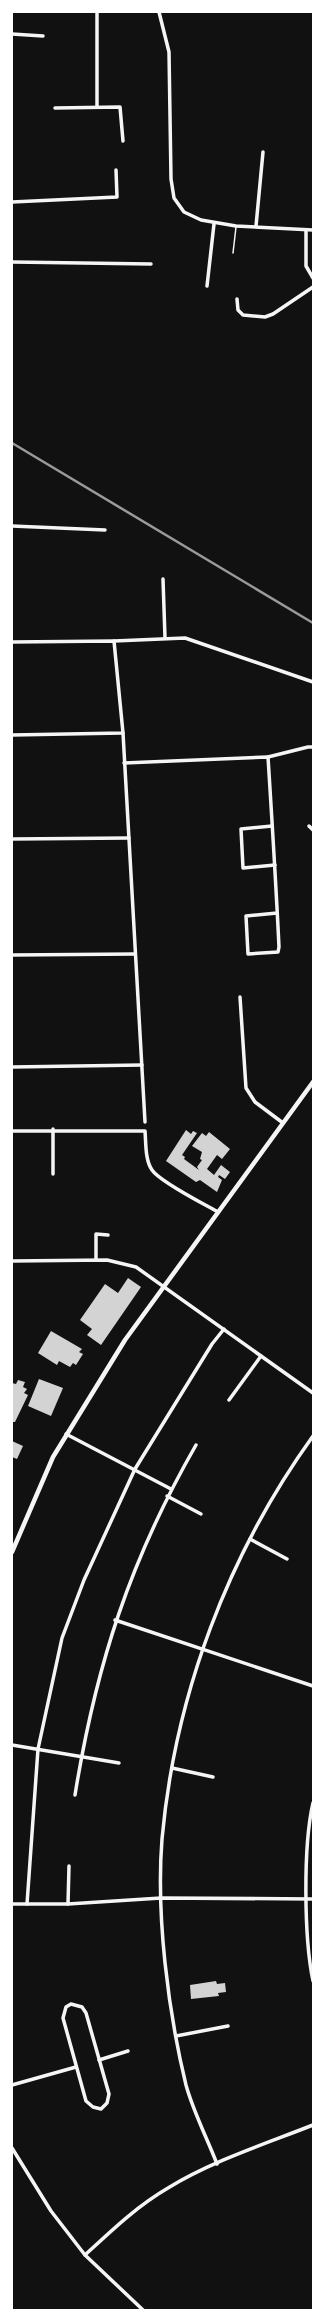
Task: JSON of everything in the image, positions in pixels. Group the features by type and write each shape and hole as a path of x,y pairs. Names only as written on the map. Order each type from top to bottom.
{"street":[{"path":"98,12 98,106"},
{"path":"159,12 169,52 171,179 174,198 184,212 192,217 214,224 313,230"},
{"path":"12,34 43,36"},
{"path":"55,108 98,106 120,107 123,141"},
{"path":"256,226 263,152"},
{"path":"12,202 117,196 116,170"},
{"path":"207,286 214,224"},
{"path":"306,230 306,266 313,278"},
{"path":"12,262 151,264"},
{"path":"237,299 238,310 243,315 265,317 273,314 313,287"},
{"path":"12,526 105,530"},
{"path":"163,579 165,638"},
{"path":"12,642 114,641 185,638 313,682"},
{"path":"114,641 123,733 145,1122"},
{"path":"12,735 123,733"},
{"path":"124,763 268,756 308,746 313,747"},
{"path":"268,756 279,947 278,952 248,954 246,916 277,913"},
{"path":"272,826 241,829 243,868 274,865"},
{"path":"310,826 313,830"},
{"path":"12,839 128,838"},
{"path":"12,955 135,954"},
{"path":"240,997 246,1088 255,1102 283,1124"},
{"path":"12,1067 142,1065"},
{"path":"12,1552 51,1463 66,1434 125,1340 313,1082"},
{"path":"53,1129 54,1174"},
{"path":"12,1130 145,1130 147,1154 152,1170 163,1179 218,1212"},
{"path":"96,1260 96,1234 108,1235"},
{"path":"12,1261 107,1260 136,1267 165,1286 313,1393"},
{"path":"27,1904 38,1749 62,1638 84,1580 135,1469 212,1344 224,1329"},
{"path":"229,1400 261,1356"},
{"path":"66,1434 171,1489"},
{"path":"217,2164 186,2087 176,2036 166,1968 161,1898 162,1840 172,1768 184,1705 202,1648 250,1539 289,1470 313,1437"},
{"path":"75,1795 81,1756 96,1685 115,1620 136,1563 167,1496 196,1446"},
{"path":"167,1496 201,1514"},
{"path":"250,1539 287,1559"},
{"path":"115,1620 313,1686"},
{"path":"12,1745 119,1763"},
{"path":"172,1768 213,1777"},
{"path":"313,1803 308,1858 307,1899 310,1968 313,1981"},
{"path":"68,1904 69,1866"},
{"path":"12,1904 68,1904 161,1898 313,1899"},
{"path":"71,2004 82,2007 86,2013 100,2060 109,2094 107,2103 101,2109 92,2107 86,2101 76,2067 63,2018 64,2011 71,2004"},
{"path":"176,2036 228,2026"},
{"path":"100,2060 128,2051"},
{"path":"12,2085 76,2067"},
{"path":"85,2255 132,2212 162,2191 217,2164 313,2125"},
{"path":"12,2148 51,2211 85,2255 143,2310"}],"lane":[{"path":"233,254 236,226"}],"building":[{"path":"186,1130 191,1134 193,1131 197,1133 182,1155 185,1157 184,1159 199,1170 197,1167 202,1160 200,1159 202,1152 192,1146 202,1133 206,1136 209,1132 230,1149 222,1159 217,1155 207,1169 214,1175 221,1165 230,1172 225,1179 219,1175 218,1177 222,1180 217,1192 200,1180 196,1182 166,1161"},
{"path":"128,1278 141,1287 101,1345 87,1335 92,1329 80,1320 105,1284 118,1293"},
{"path":"51,1331 82,1349 79,1352 83,1354 76,1365 73,1363 70,1367 59,1361 57,1365 38,1353"},
{"path":"39,1379 63,1388 51,1416 28,1406"},
{"path":"18,1380 25,1382 23,1387 27,1389 24,1393 28,1395 15,1422 12,1422 12,1383 16,1384"},
{"path":"12,1441 23,1446 17,1459 12,1457"},
{"path":"216,1981 217,1984 225,1983 226,1992 218,1993 219,1996 191,1999 190,1985"}],"railway":[{"path":"12,443 313,623"}]}
